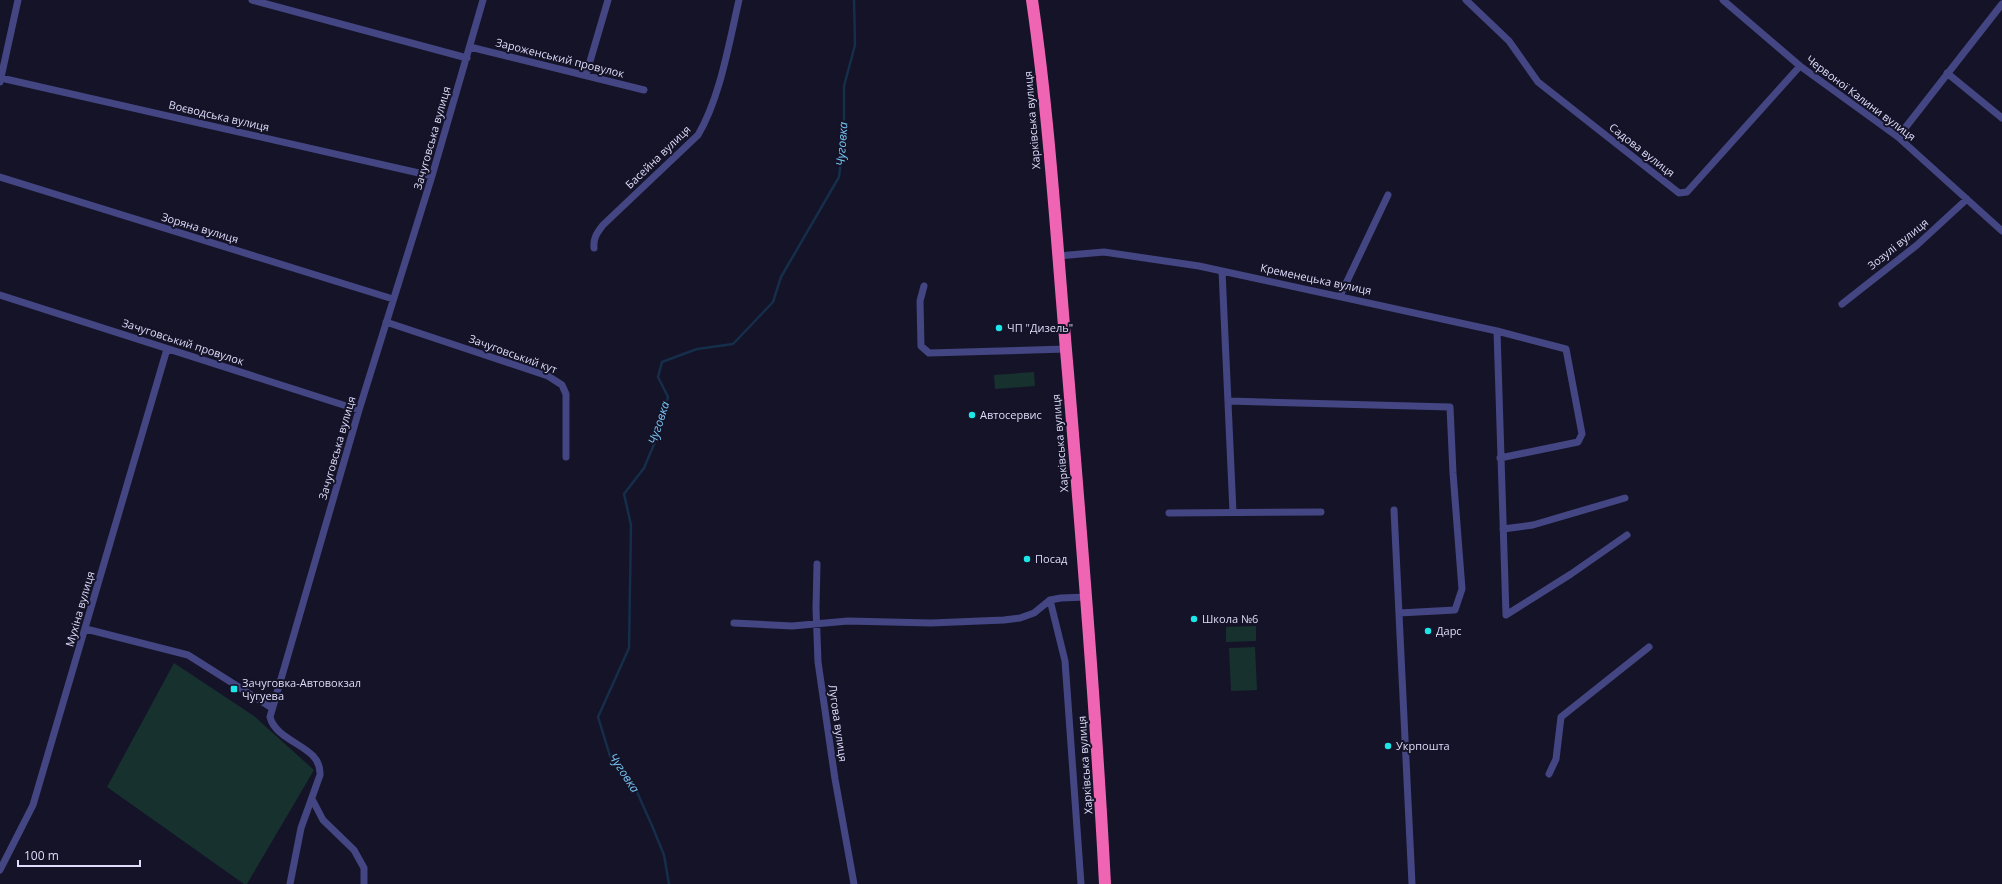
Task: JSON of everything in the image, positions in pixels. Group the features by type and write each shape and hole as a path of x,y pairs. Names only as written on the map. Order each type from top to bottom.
{"highway":[{"name":"Харківська вулиця","path":"1032,0 1038,41 1058,256 1087,597 1105,884"}],"street":[{"path":"1,80 18,0"},
{"path":"252,0 467,58"},
{"name":"Зачуговська вулиця","path":"290,884 301,828 320,775 321,768 317,760 311,754 276,729 270,717 359,410 432,176 483,0"},
{"path":"586,75 608,0"},
{"name":"Басейна вулиця","path":"594,248 593,242 596,234 603,225 698,135 705,124 724,66 739,0"},
{"name":"Садова вулиця","path":"1466,0 1509,41 1538,82 1679,193 1688,192 1800,66"},
{"name":"Червоної Калини вулиця","path":"1723,0 1800,66 1898,137 2002,231"},
{"path":"1898,137 2002,4"},
{"name":"Зароженський провулок","path":"470,47 644,90"},
{"path":"1947,73 2002,118"},
{"name":"Воєводська вулиця","path":"1,80 432,176"},
{"name":"Зоряна вулиця","path":"0,177 393,299"},
{"path":"1340,296 1388,195"},
{"name":"Зозулі вулиця","path":"1842,304 1917,245 1967,199"},
{"name":"Кременецька вулиця","path":"1058,256 1104,252 1222,271 1497,331 1566,348 1582,434 1578,442 1500,458"},
{"path":"1222,271 1233,512"},
{"path":"924,286 920,301 921,346 929,353 1066,349"},
{"name":"Зачуговський провулок","path":"0,295 359,410"},
{"name":"Зачуговський кут","path":"386,322 548,376 562,385 566,394 566,457"},
{"path":"1497,331 1506,614 1572,574 1627,535"},
{"name":"Мухіна вулиця","path":"0,870 33,805 86,630 167,349"},
{"path":"1228,401 1450,407 1453,473 1462,589 1455,610 1399,613"},
{"path":"1503,529 1533,526 1624,498"},
{"path":"1394,510 1412,884"},
{"path":"1169,513 1321,512"},
{"name":"Лугова вулиця","path":"817,564 816,608 818,623 818,662 835,779 854,884"},
{"path":"734,623 792,626 848,621 931,623 1015,619 1034,613 1050,600 1087,597"},
{"path":"1050,600 1065,661 1081,884"},
{"path":"86,630 188,655 272,708"},
{"path":"1549,774 1556,759 1561,716 1649,647"},
{"path":"312,799 324,820 354,850 364,868 364,884"}],"green space":[{"path":"1034,372 1035,386 995,389 994,375"},
{"path":"1256,626 1256,641 1226,642 1226,627"},
{"path":"1255,647 1257,690 1231,691 1229,648"},
{"path":"174,663 254,716 314,770 247,884 244,884 107,787"}],"waterway":[{"name":"Чуговка","path":"669,884 664,855 653,828 637,792 610,756 598,717 629,648 631,525 624,494 644,468 655,442 668,397 658,377 662,362 697,349 733,344 773,302 781,277 839,177 844,134 844,86 855,45 854,0"}],"place":[{"name":"ЧП \"Дизель\"","path":"999,328"},
{"name":"Автосервис","path":"972,415"},
{"name":"Посад","path":"1027,559"},
{"name":"Школа №6","path":"1194,619"},
{"name":"Дарс","path":"1428,631"},
{"name":"Зачуговка-Автовокзал Чугуева","path":"234,689"},
{"name":"Укрпошта","path":"1388,746"}]}
